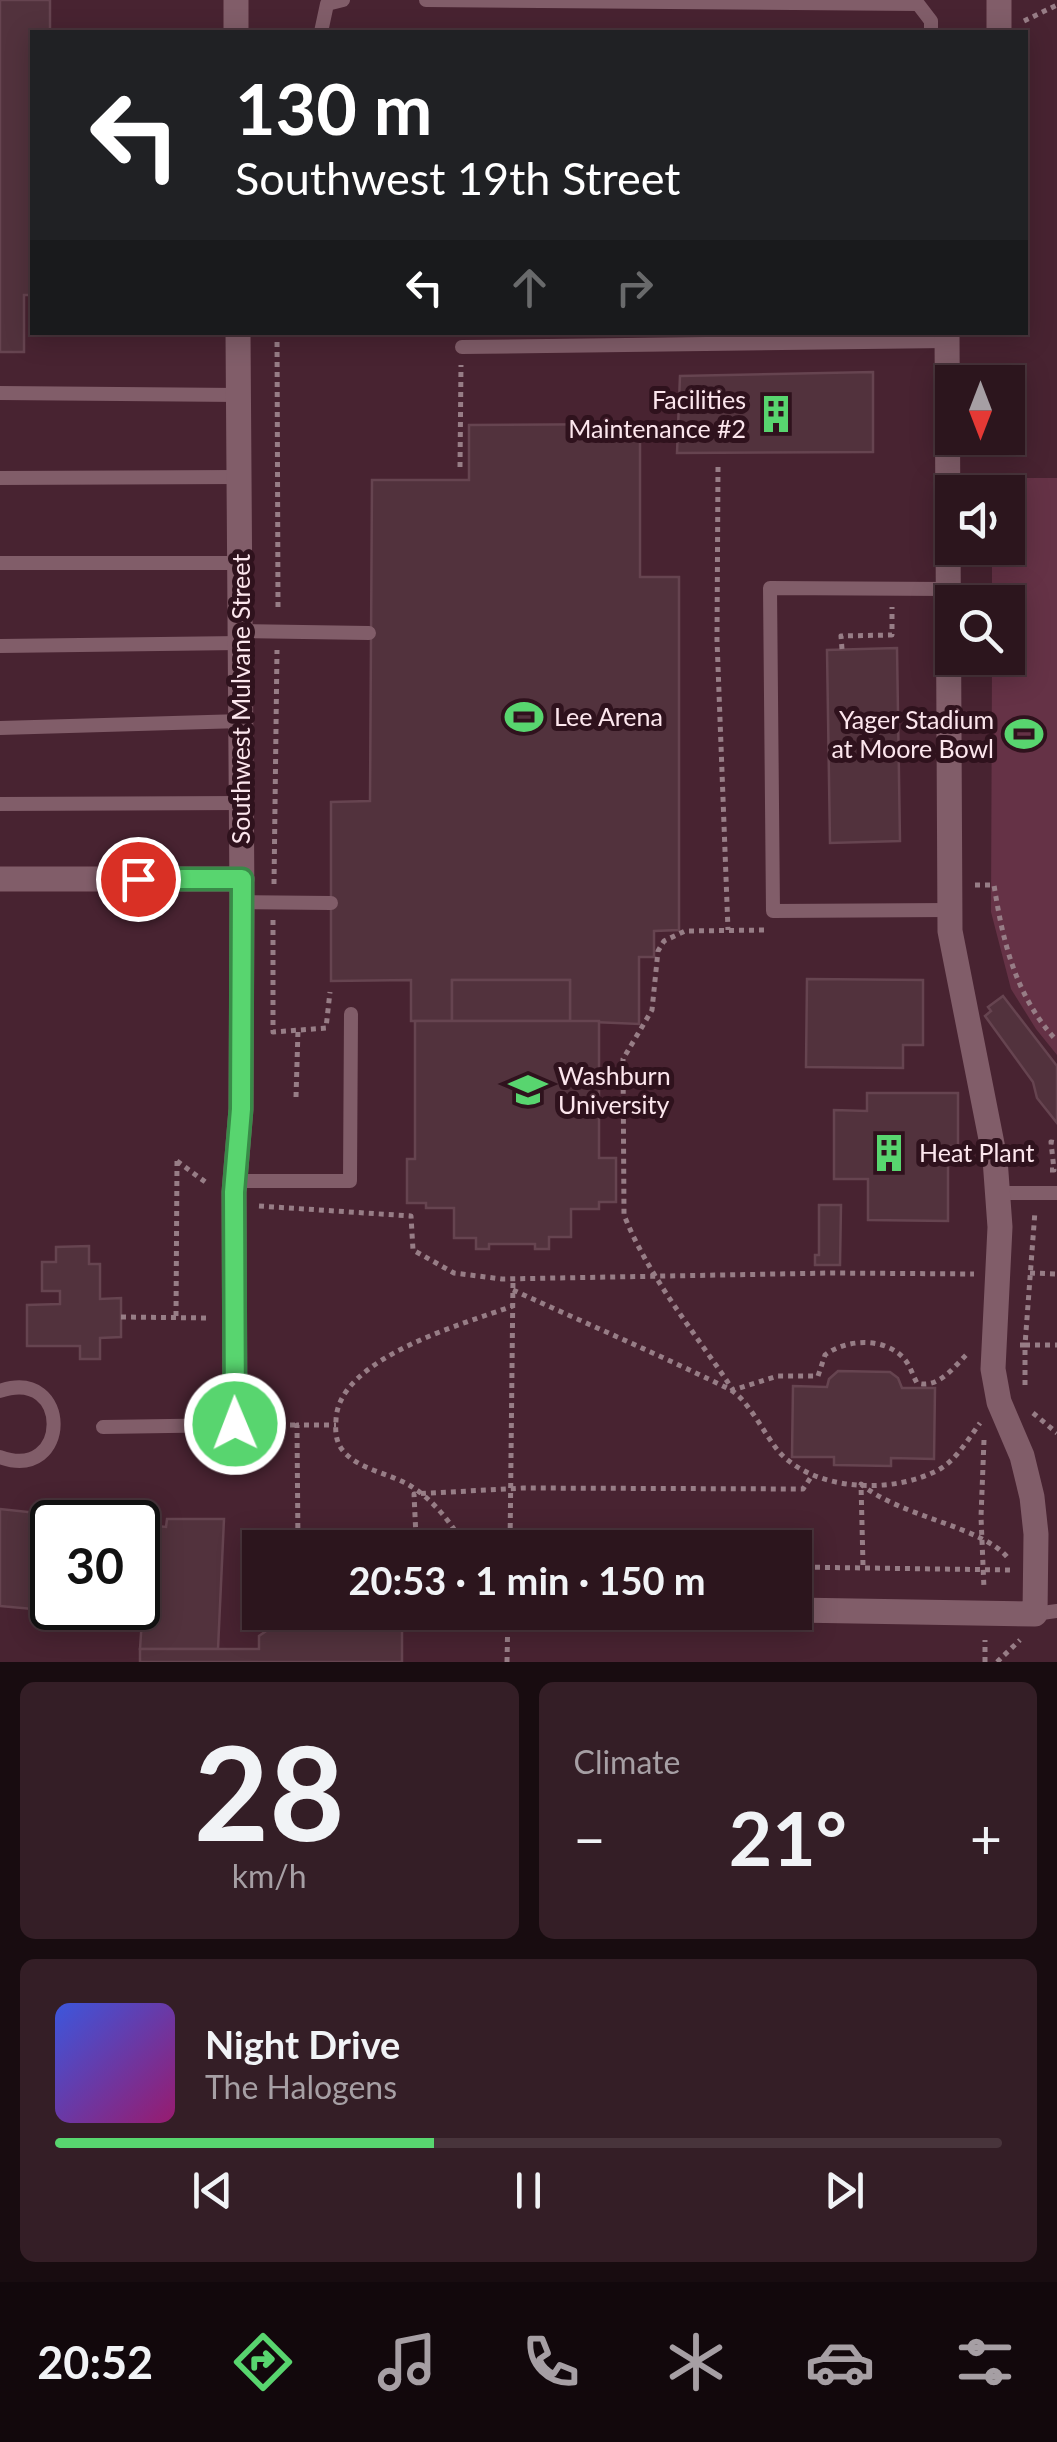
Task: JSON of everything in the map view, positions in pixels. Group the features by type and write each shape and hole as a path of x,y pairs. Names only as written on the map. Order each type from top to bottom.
{"street":[{"path":"236,0 236,30"},
{"path":"999,0 999,30"},
{"name":"Southwest Mulvane Street","path":"235,1424 235,1186 241,1109 242,891 238,335"},
{"path":"947,337 947,585"},
{"path":"812,1610 1046,1613 1032,1497 1022,1456 999,1402 993,1369 986,1273 999,1192 950,931 948,675"},
{"path":"0,879 242,891"}],"lane":[{"path":"322,30 328,4 343,0"},
{"path":"426,0 918,4 931,21 931,30"},
{"path":"462,347 947,337"},
{"path":"0,394 238,396"},
{"path":"0,478 239,477"},
{"path":"0,563 240,563"},
{"path":"935,588 770,588 773,912 949,910"},
{"path":"0,646 240,637 278,631 370,633"},
{"path":"0,728 242,721"},
{"path":"0,804 242,803"},
{"path":"242,891 274,903 331,903"},
{"path":"235,1186 350,1181 352,1014"},
{"path":"999,1192 1057,1193"},
{"path":"0,1391 14,1386 38,1393 48,1402 55,1426 46,1449 36,1457 12,1462 0,1457"},
{"path":"102,1428 235,1424"}],"path":[{"path":"1023,11 1023,22 1057,5"},
{"path":"277,335 273,1032 326,1028 330,992"},
{"path":"460,467 462,347"},
{"path":"718,468 717,640 728,930"},
{"path":"842,649 841,636 892,635 892,589"},
{"path":"989,886 994,886 1001,928 1018,984 1057,1042"},
{"path":"764,930 685,931 664,941 654,964 652,1010 623,1060 624,1215 656,1276 733,1390 780,1452 812,1476 861,1484 899,1482 941,1468 981,1422 985,1662"},
{"path":"296,1098 298,1030"},
{"path":"176,1316 177,1161 208,1184 235,1186 261,1206 410,1216 413,1250 454,1273 513,1279 986,1273"},
{"path":"1025,1391 1028,1273 1036,1193"},
{"path":"975,1258 986,1273"},
{"path":"974,1290 986,1273"},
{"path":"1028,1273 1057,1274"},
{"path":"511,1530 513,1279"},
{"path":"513,1290 733,1390 778,1376 818,1376 825,1355 850,1343 877,1345 899,1354 916,1383 922,1385 934,1383 974,1348 975,1366"},
{"path":"455,1530 411,1486 348,1456 335,1438 336,1403 346,1386 411,1342 513,1306"},
{"path":"120,1317 234,1319"},
{"path":"1025,1345 1057,1345"},
{"path":"1025,1406 1057,1433"},
{"path":"235,1424 336,1424"},
{"path":"297,1424 298,1530"},
{"path":"416,1530 414,1494 512,1489 802,1490 812,1476"},
{"path":"812,1566 1016,1570 1002,1551 895,1506 861,1484"},
{"path":"861,1484 863,1565"},
{"path":"508,1630 508,1662"}],"shaded area":[{"name":"Washburn University","path":"0,0 1057,0 1057,1662 0,1662"},
{"name":"Yager Stadium at Moore Bowl","path":"1025,478 1057,478 1057,1055 1011,989 991,912 992,675 1025,675 1025,585 992,585 992,565 1025,565"}],"building":[{"path":"0,0 50,0 50,30 30,30 30,295 24,295 24,352 0,352"},
{"name":"Facilities Maintenance #2","path":"873,372 873,452 677,453 680,376"},
{"name":"Lee Arena","path":"640,424 640,577 679,577 679,930 654,931 654,957 639,957 639,1024 570,1021 570,980 452,980 452,1021 411,1021 411,980 331,981 331,802 370,801 372,480 469,480 469,425"},
{"path":"897,648 900,841 830,843 827,650"},
{"path":"807,979 923,980 923,1045 903,1045 903,1068 806,1067"},
{"path":"452,980 570,980 570,1021 452,1021"},
{"path":"1003,996 1057,1066 1057,1123 985,1016 991,1011 988,1007"},
{"path":"415,1021 599,1021 599,1158 616,1158 616,1202 599,1202 599,1209 571,1209 571,1237 549,1237 549,1249 535,1249 535,1244 489,1244 489,1249 476,1249 476,1238 454,1238 454,1208 407,1203 407,1159 415,1159"},
{"name":"Heat Plant","path":"867,1093 958,1093 958,1146 943,1146 943,1159 948,1159 948,1221 868,1220 868,1179 834,1179 834,1110 867,1111"},
{"path":"819,1205 841,1205 840,1265 815,1265 815,1255 819,1255"},
{"path":"89,1246 89,1264 100,1264 100,1299 121,1298 121,1337 100,1338 100,1359 80,1359 80,1346 27,1346 27,1305 60,1304 60,1291 42,1291 42,1262 56,1262 56,1247"},
{"path":"838,1371 890,1372 902,1388 935,1388 934,1459 891,1458 891,1466 834,1465 834,1457 792,1457 793,1386 827,1387"},
{"path":"0,1509 30,1512 30,1609 0,1606"},
{"path":"167,1519 224,1519 218,1649 140,1649 141,1630 160,1630 160,1526 166,1527"},
{"path":"268,1630 402,1630 402,1662 140,1662 140,1649 259,1649 259,1636"}],"place":[{"name":"Facilities Maintenance #2","path":"776,414"},
{"name":"Lee Arena","path":"524,717"},
{"name":"Yager Stadium at Moore Bowl","path":"1024,734"},
{"name":"Washburn University","path":"528,1090"},
{"name":"Heat Plant","path":"889,1153"}],"route":[{"path":"138,879 242,879 241,1109 234,1192 235,1424"}]}
